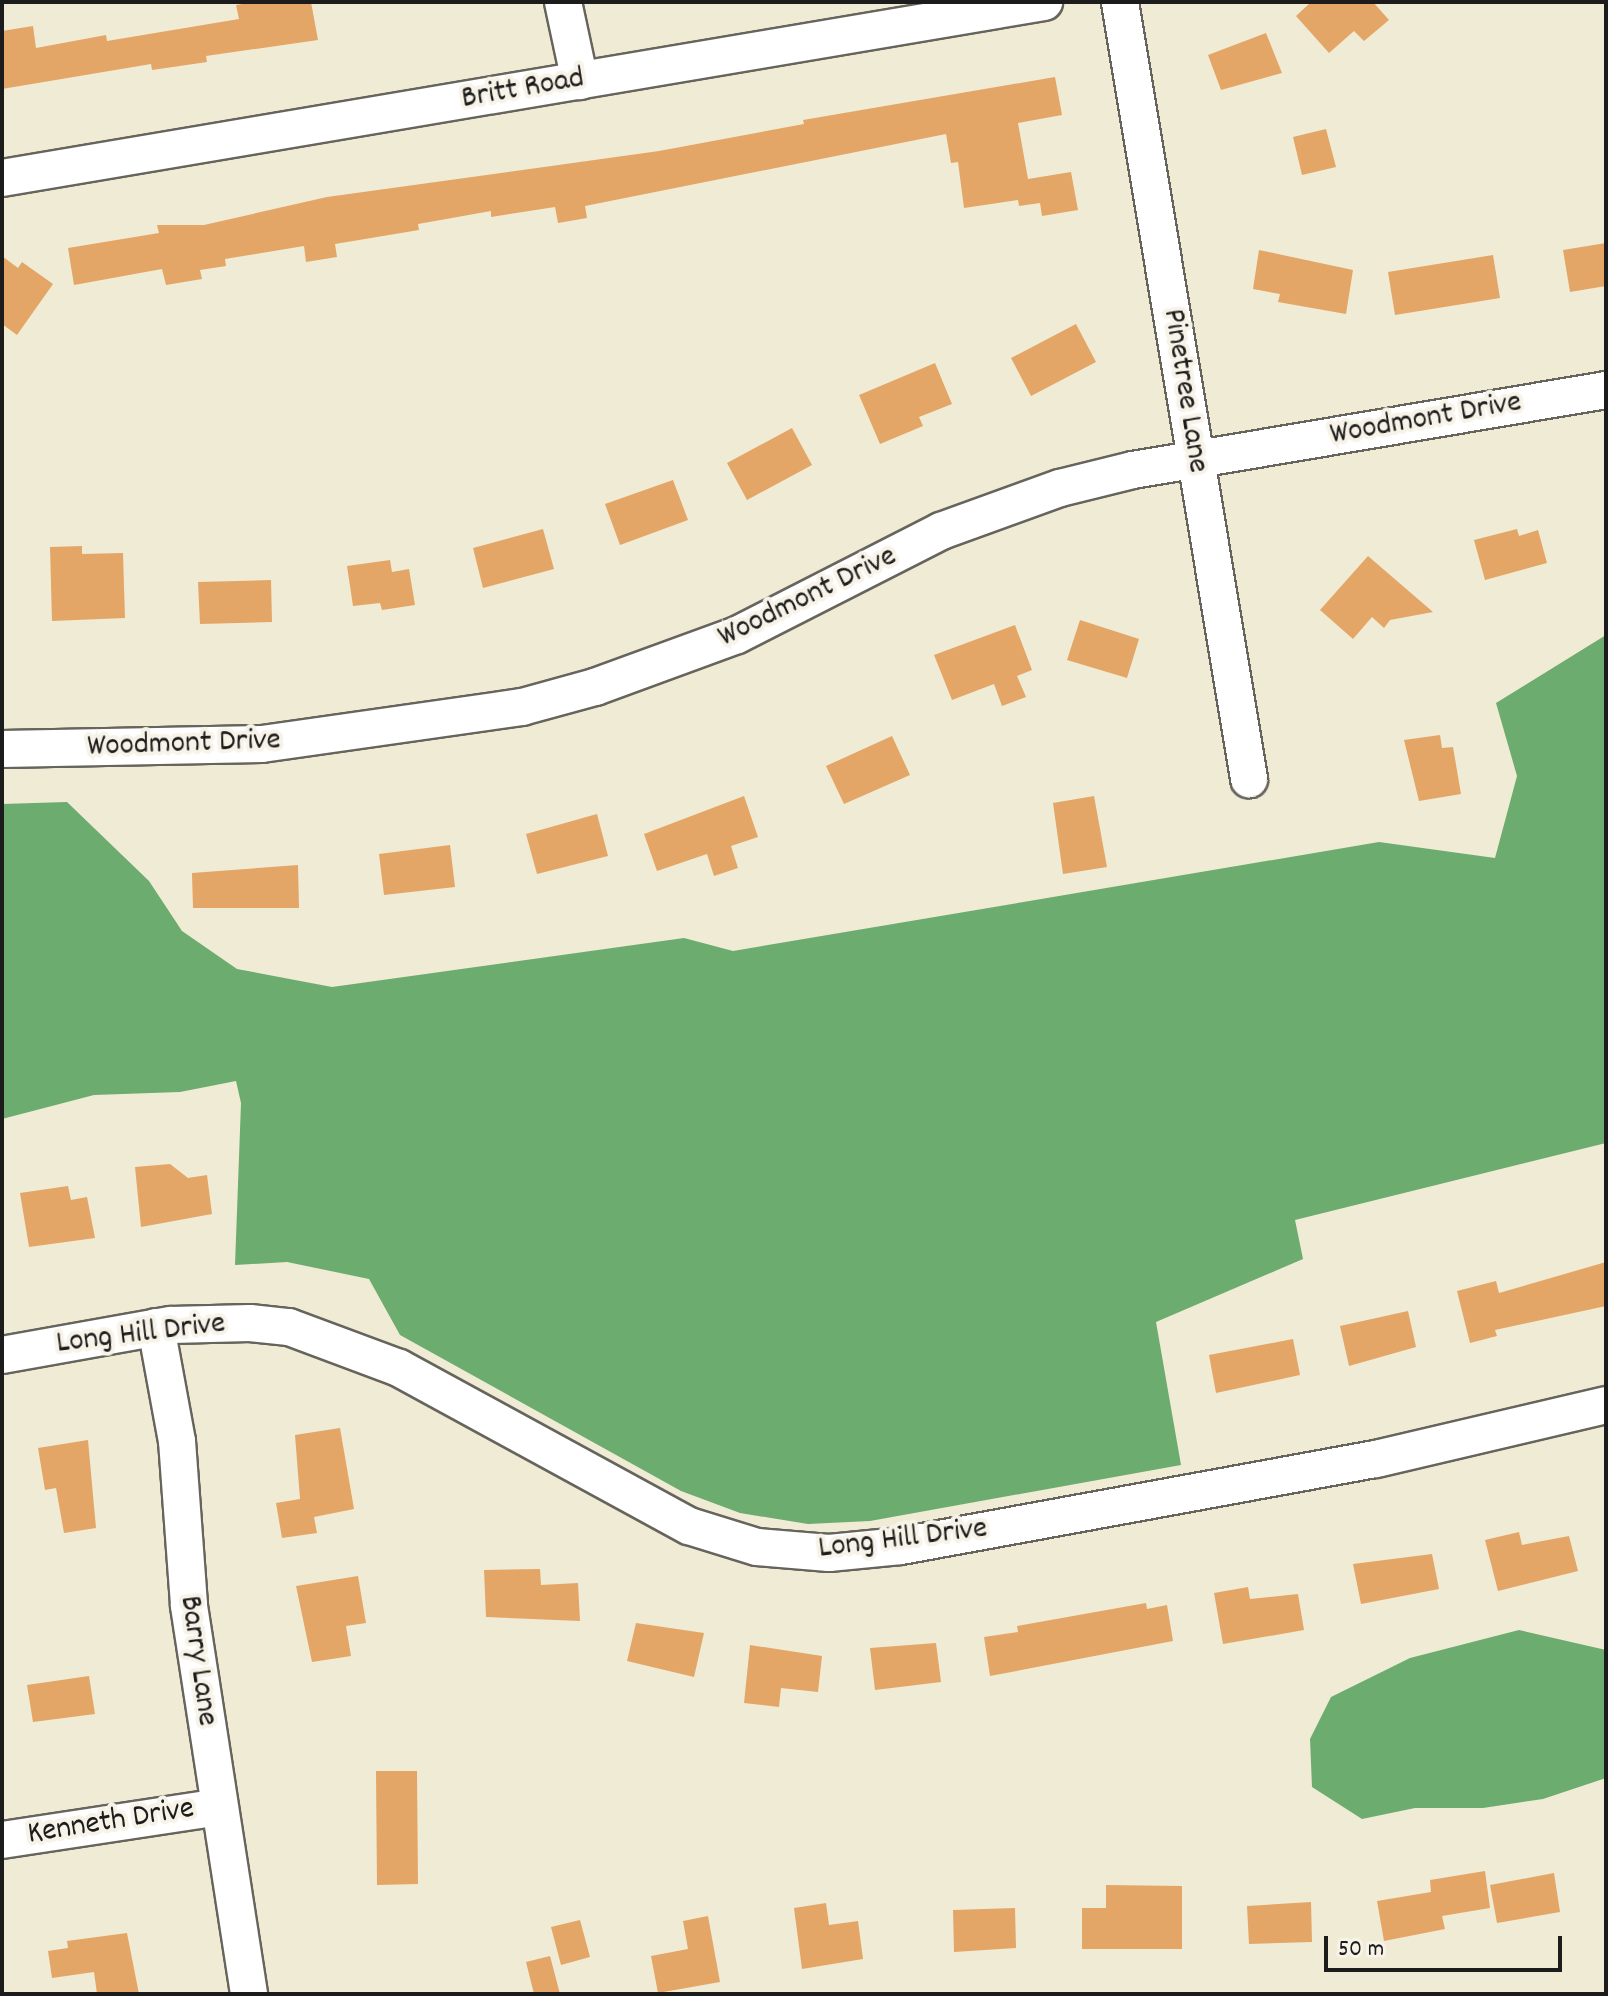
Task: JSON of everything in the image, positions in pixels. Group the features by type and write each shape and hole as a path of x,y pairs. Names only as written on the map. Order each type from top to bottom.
{"street":[{"path":"563,2 580,81"},
{"name":"Britt Road","path":"2,178 1044,2"},
{"name":"Pinetree Lane","path":"1120,2 1249,779"},
{"name":"Woodmont Drive","path":"2,749 262,744 522,707 595,687 737,635 988,511 1084,481 1196,459 1606,390"},
{"name":"Long Hill Drive","path":"2,1355 156,1327 250,1323 326,1338 399,1368 678,1521 722,1538 793,1551 901,1546 1376,1459 1606,1405"},
{"name":"Barry Lane","path":"156,1327 177,1441 185,1572 249,1994"},
{"name":"Kenneth Drive","path":"2,1840 219,1807"}],"green space":[{"path":"1606,635 1606,1143 1295,1220 1303,1259 1156,1322 1181,1465 870,1521 808,1524 740,1513 681,1491 400,1335 369,1279 287,1262 235,1265 241,1103 236,1081 180,1092 94,1095 2,1119 2,804 67,802 149,881 182,931 237,969 332,987 684,938 733,951 1379,842 1495,858 1517,776 1496,703"},
{"path":"1519,1630 1606,1650 1606,1778 1543,1799 1483,1808 1415,1808 1362,1819 1312,1787 1310,1739 1331,1697 1410,1658"}],"building":[{"path":"311,2 318,40 206,56 207,62 152,70 151,64 2,89 2,31 33,26 36,48 106,35 107,41 239,19 236,5"},
{"path":"1311,2 1373,2 1389,20 1364,41 1354,31 1329,53 1296,16"},
{"path":"1266,33 1282,73 1221,90 1208,55"},
{"path":"1055,77 1062,115 1018,123 1028,179 1071,172 1078,210 1042,216 1040,203 1019,206 1018,200 964,208 958,162 951,163 946,134 585,206 587,218 558,223 555,207 491,217 491,211 418,224 419,230 335,244 337,257 306,262 304,246 225,259 226,266 200,270 202,279 166,285 162,269 74,285 68,248 159,233 157,225 204,225 327,197 659,151 804,124 803,120"},
{"path":"1326,129 1336,167 1302,175 1293,137"},
{"path":"1606,243 1606,286 1570,292 1563,250"},
{"path":"1259,250 1353,270 1346,314 1278,302 1280,294 1253,289"},
{"path":"1493,255 1500,298 1395,315 1388,272"},
{"path":"2,256 18,268 22,262 53,284 17,335 2,324"},
{"path":"1076,324 1096,362 1031,396 1011,358"},
{"path":"935,363 952,404 919,417 923,426 880,444 859,395"},
{"path":"792,428 812,465 747,500 727,463"},
{"path":"673,480 688,520 620,545 605,504"},
{"path":"543,529 554,569 483,588 473,548"},
{"path":"1517,529 1519,536 1538,530 1547,563 1485,580 1474,540"},
{"path":"82,546 82,554 123,553 125,618 52,621 50,547"},
{"path":"1368,556 1433,612 1390,620 1384,628 1372,617 1353,639 1320,610"},
{"path":"390,560 392,572 409,569 415,605 382,610 380,603 353,606 347,566"},
{"path":"271,580 272,622 200,624 198,582"},
{"path":"1080,620 1139,639 1127,678 1067,660"},
{"path":"1015,625 1032,670 1017,676 1026,697 1002,706 994,684 952,700 934,655"},
{"path":"1440,735 1442,748 1453,747 1461,794 1419,801 1404,740"},
{"path":"892,736 910,775 844,804 826,766"},
{"path":"744,796 758,837 731,846 738,868 714,876 707,854 657,871 644,834"},
{"path":"1094,796 1107,867 1063,874 1053,803"},
{"path":"597,814 608,856 537,874 526,834"},
{"path":"450,845 455,887 384,895 379,854"},
{"path":"298,865 299,908 193,908 192,873"},
{"path":"170,1164 188,1178 207,1175 212,1214 141,1227 135,1167"},
{"path":"68,1186 71,1200 87,1197 95,1238 29,1247 20,1193"},
{"path":"1606,1262 1606,1306 1495,1330 1497,1336 1470,1343 1457,1291 1496,1281 1499,1293"},
{"path":"1408,1311 1416,1347 1349,1366 1340,1326"},
{"path":"1293,1339 1300,1375 1216,1393 1209,1355"},
{"path":"340,1428 354,1509 314,1517 317,1533 282,1538 276,1503 300,1499 295,1435"},
{"path":"88,1440 96,1528 64,1533 56,1488 45,1490 38,1448"},
{"path":"1519,1532 1522,1545 1569,1536 1578,1571 1498,1591 1485,1540"},
{"path":"1432,1554 1439,1589 1361,1604 1353,1564"},
{"path":"540,1569 541,1585 578,1583 580,1621 486,1617 484,1570"},
{"path":"358,1576 366,1623 346,1626 351,1656 312,1662 296,1586"},
{"path":"1248,1587 1250,1599 1298,1594 1304,1630 1223,1644 1214,1593"},
{"path":"1146,1603 1147,1609 1167,1605 1173,1641 990,1676 984,1637 1018,1632 1017,1626"},
{"path":"636,1623 704,1633 694,1677 627,1661"},
{"path":"936,1643 941,1682 875,1690 870,1648"},
{"path":"750,1645 822,1656 818,1692 781,1688 779,1707 744,1703"},
{"path":"89,1676 95,1714 33,1722 27,1685"},
{"path":"376,1771 417,1771 418,1884 377,1885"},
{"path":"1485,1871 1490,1908 1442,1916 1445,1929 1384,1941 1377,1901 1431,1892 1430,1880"},
{"path":"1554,1873 1560,1912 1497,1923 1490,1885"},
{"path":"1106,1885 1182,1886 1182,1949 1082,1949 1082,1908 1106,1908"},
{"path":"1311,1902 1312,1942 1249,1944 1247,1906"},
{"path":"826,1903 829,1925 858,1921 863,1959 802,1969 794,1908"},
{"path":"1015,1908 1016,1948 954,1952 953,1910"},
{"path":"708,1916 720,1982 658,1993 651,1956 688,1949 683,1921"},
{"path":"580,1920 590,1957 561,1965 551,1927"},
{"path":"127,1933 139,1994 97,1994 94,1972 52,1978 48,1951 68,1948 67,1941"},
{"path":"550,1956 560,1994 534,1994 526,1962"}]}
